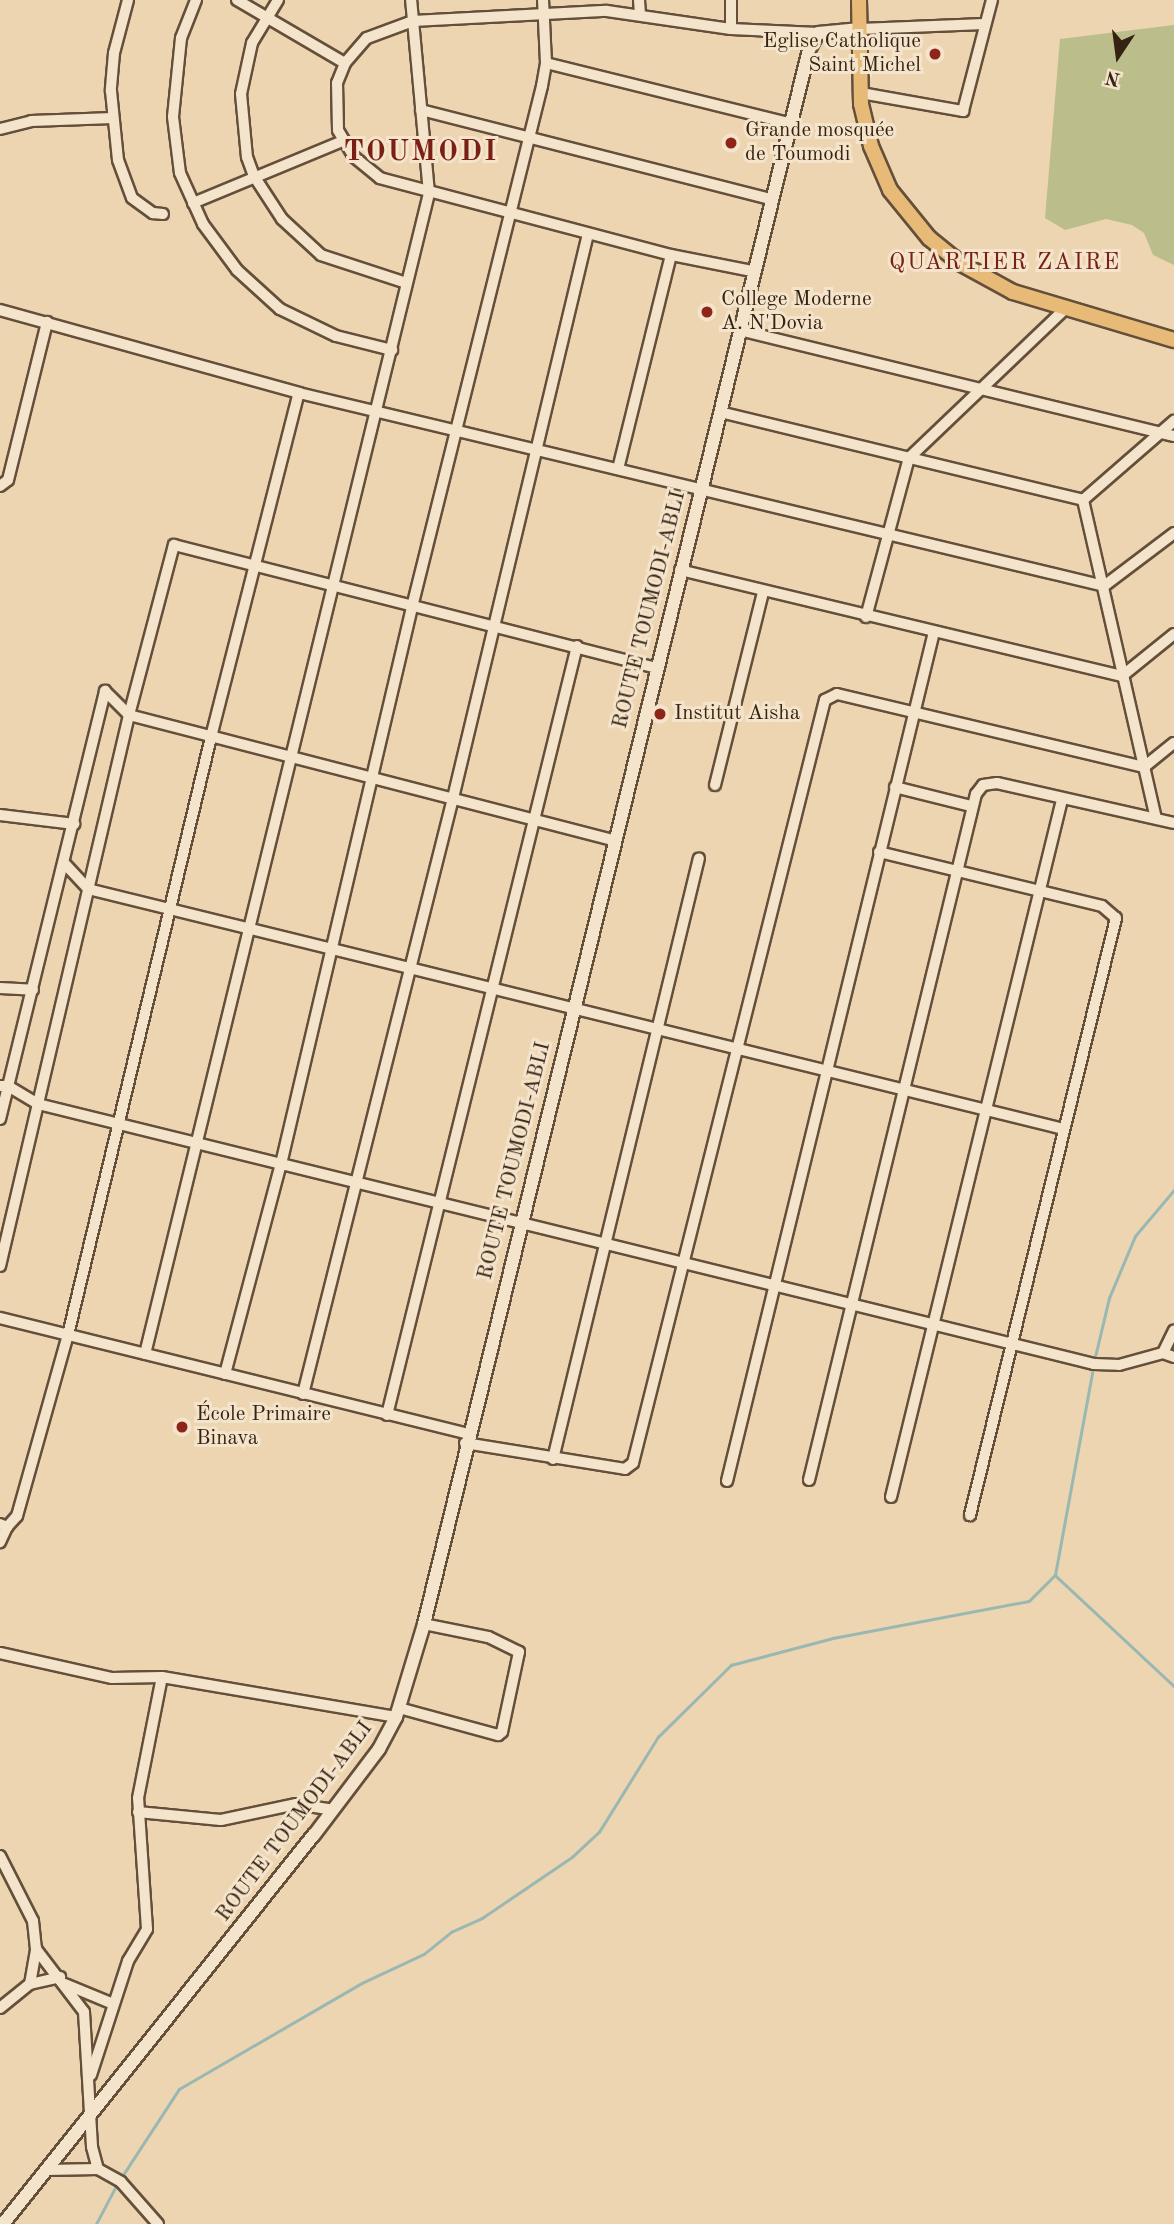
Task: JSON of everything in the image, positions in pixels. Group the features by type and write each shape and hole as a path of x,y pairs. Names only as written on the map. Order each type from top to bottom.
{"main road":[{"path":"859,0 861,93 881,171 929,238 1000,286 1174,340"}],"street":[{"path":"128,0 114,53 113,118 128,190 142,208 163,214"},
{"path":"196,0 181,38 173,117 180,173 214,243 260,294 280,309 336,336 392,350"},
{"path":"237,0 345,63"},
{"path":"278,0 265,16 252,43 241,94 247,157 254,176 282,219 321,256 406,283"},
{"path":"145,1354 294,757 429,193 411,0"},
{"path":"225,1374 281,1164 413,603 530,136 546,63 543,0"},
{"path":"639,0 640,14"},
{"path":"730,0 731,29"},
{"path":"861,93 963,111 992,0"},
{"path":"752,271 671,255 380,178 354,157 342,141 335,108 345,63 367,37 413,21 545,14 640,14 731,29 818,33 984,24"},
{"name":"ROUTE TOUMODI-ABLI","path":"3,2224 379,1749 397,1712 424,1625 466,1438 789,123 811,42 818,33"},
{"path":"546,63 789,123"},
{"path":"421,110 770,199"},
{"path":"0,129 31,121 113,118"},
{"path":"193,203 342,141"},
{"path":"303,1394 453,799 588,234"},
{"path":"618,469 671,255"},
{"path":"866,617 909,458 1066,308"},
{"path":"0,310 299,393 377,409 700,491 1104,586"},
{"path":"0,486 8,480 47,322"},
{"path":"739,330 1174,436"},
{"path":"0,1541 4,1526 17,1516 68,1335 211,737 299,393"},
{"path":"720,412 1083,500"},
{"path":"1083,500 1174,421"},
{"path":"1083,500 1156,818"},
{"path":"1104,586 1174,533"},
{"path":"0,1266 129,715 174,545 335,583 655,668"},
{"path":"681,570 866,617 1122,676"},
{"path":"715,785 763,592"},
{"path":"727,1481 934,632"},
{"path":"1122,676 1174,634"},
{"path":"387,1415 577,646"},
{"path":"0,1119 4,1086 33,990 105,691 129,715 612,840"},
{"path":"0,1318 387,1415 466,1438 553,1459 625,1469 633,1464 822,704 837,694 1144,768"},
{"path":"1144,768 1174,743"},
{"path":"809,1480 901,1090 971,806 978,789 989,783 1174,823"},
{"path":"895,787 971,806"},
{"path":"891,1497 1038,888 1062,800"},
{"path":"0,815 74,824"},
{"path":"879,852 1038,888 1107,907 1116,918 970,1515"},
{"path":"553,1459 699,858"},
{"path":"65,864 88,889 572,1011 1064,1129"},
{"path":"0,988 33,990"},
{"path":"4,1086 38,1104 933,1321 1107,1366 1171,1355 1174,1330"},
{"path":"0,1644 3,1654 112,1678 162,1677 397,1712 498,1735 502,1732 519,1652 488,1637 424,1625"},
{"path":"90,2078 128,1961 147,1929 146,1868 138,1812 139,1784 162,1677"},
{"path":"138,1812 221,1820 296,1804 332,1810"},
{"path":"0,1856 33,1921 36,1949 30,1984"},
{"path":"36,1949 84,2012 90,2078 90,2114 99,2169"},
{"path":"0,2008 30,1984 62,1980 113,2004"},
{"path":"46,2170 99,2169 121,2182 159,2224"}],"green space":[{"path":"1174,25 1174,265 1153,255 1144,233 1132,225 1106,219 1065,230 1045,218 1060,39"}],"waterway":[{"path":"1094,1361 1109,1298 1135,1236 1174,1190"},
{"path":"121,2178 179,2089 362,1983 424,1954 451,1932 482,1918 572,1857 599,1832 658,1737 731,1665 833,1638 1029,1601 1055,1575 1093,1368"},
{"path":"1055,1575 1174,1686"},
{"path":"96,2224 117,2184"}],"place":[{"name":"Eglise Catholique Saint Michel","path":"935,54"},
{"name":"Grande mosquée de Toumodi","path":"731,143"},
{"name":"College Moderne A. N'Dovia","path":"707,312"},
{"name":"Institut Aisha","path":"660,714"},
{"name":"École Primaire Binava","path":"182,1427"}],"district":[{"name":"TOUMODI","path":"421,153"},
{"name":"QUARTIER ZAIRE","path":"1005,263"}]}
